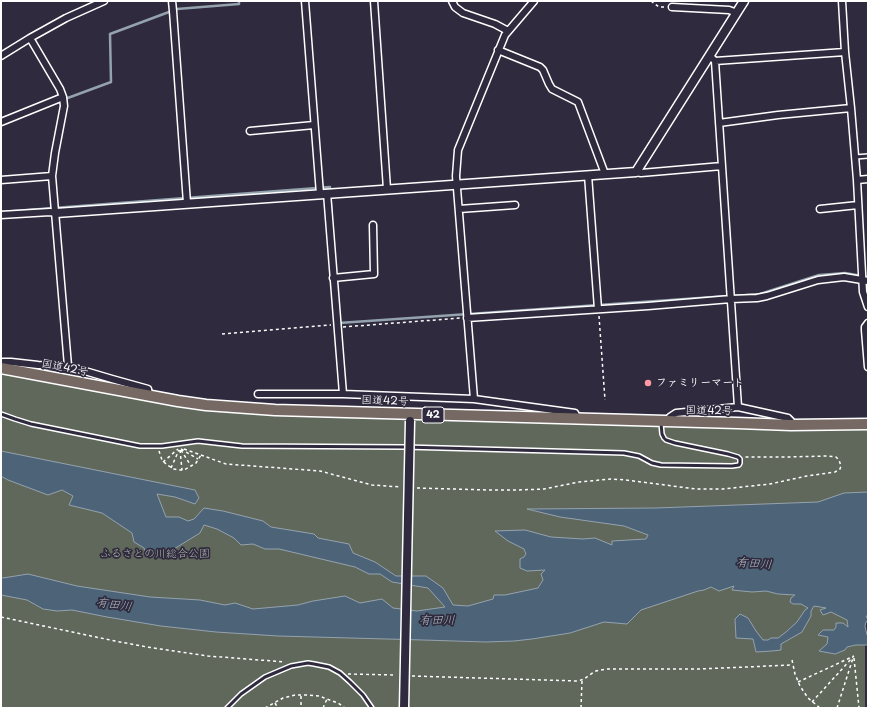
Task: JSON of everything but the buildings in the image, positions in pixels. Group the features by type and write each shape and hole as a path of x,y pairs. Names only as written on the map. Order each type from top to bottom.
{"highway":[{"name":"国道42号","path":"1,368 149,396 206,404 275,410 410,418 578,419 791,425 868,424"}],"street":[{"path":"1,56 66,18 104,1"},
{"path":"172,1 187,203"},
{"path":"306,1 314,125 324,193 343,394"},
{"path":"374,1 387,189"},
{"path":"452,1 455,7 463,13 495,24 508,31"},
{"path":"474,400 456,176 458,150 505,34 534,1"},
{"path":"636,172 712,58 744,1"},
{"path":"842,1 845,52 865,280 863,292 868,307"},
{"path":"672,7 729,10 737,13"},
{"path":"30,38 60,89 63,97 64,106 52,176 68,366"},
{"path":"498,50 540,67 552,89 578,102 605,174"},
{"path":"712,58 845,52"},
{"path":"712,58 719,124 738,407"},
{"path":"1,122 63,97"},
{"path":"719,124 778,115 851,108"},
{"path":"250,131 314,125"},
{"path":"1,215 50,212 56,213 324,193 588,175 641,173 722,166"},
{"path":"588,175 598,309"},
{"path":"1,180 52,176"},
{"path":"857,180 868,179"},
{"path":"459,210 514,205"},
{"path":"820,209 858,205"},
{"path":"333,278 374,274 373,225"},
{"path":"467,318 762,298 810,282 825,279 844,277 865,280"},
{"path":"868,323 865,327 868,367"},
{"path":"1,364 3,362 10,362 68,366 148,388 149,396"},
{"path":"258,394 343,394 474,400 575,413 578,419"},
{"path":"665,422 676,414 738,407 788,418 791,421 791,425"},
{"path":"404,708 410,418"}],"lane":[{"path":"854,157 868,156"},
{"path":"1,414 22,422 43,427 147,447 198,441 242,446 404,447 624,453 639,456 656,464 668,466 739,465 740,459 735,456 666,440 662,434 665,422"},
{"path":"227,708 241,694 265,677 291,666 308,663 329,667 340,674 363,695 372,708"}],"path":[{"path":"651,1 659,7 672,7"},
{"path":"598,309 605,400"},
{"path":"222,334 467,318"},
{"path":"158,446 163,462 174,469 182,470 191,466 201,455"},
{"path":"163,462 180,447 226,464 320,471 372,485 400,487"},
{"path":"180,448 198,459"},
{"path":"180,448 191,466"},
{"path":"171,468 180,448"},
{"path":"180,448 182,470"},
{"path":"415,488 490,490 544,489 595,480 617,479 696,489 723,489 774,483 834,472 840,469 841,466 836,457 828,456 735,456"},
{"path":"1,617 147,647 208,656 286,662"},
{"path":"798,682 854,656"},
{"path":"812,702 854,656"},
{"path":"837,708 854,656"},
{"path":"854,656 859,708"},
{"path":"792,660 792,665 798,682 805,694 820,708"},
{"path":"410,676 578,681 596,671 606,669 792,665"},
{"path":"340,674 403,675"},
{"path":"581,708 582,680"},
{"path":"301,695 301,708"},
{"path":"265,708 283,698 301,695 319,696 338,703 345,708"},
{"path":"323,708 327,699"},
{"path":"275,702 278,708"}],"green space":[{"name":"ふるさとの川総合公園","path":"1,370 175,403 868,426 865,708 1,708"}],"water":[{"name":"有田川","path":"1,451 195,490 199,498 195,504 175,497 157,494 166,517 179,517 188,521 194,519 204,508 263,521 271,527 314,534 318,538 349,544 353,553 375,562 396,576 426,576 443,588 453,605 468,606 493,599 494,595 505,595 538,588 543,580 541,574 545,570 527,571 520,568 520,559 526,554 524,549 508,541 495,531 525,530 551,537 583,539 595,538 612,545 612,541 646,539 648,535 624,526 560,517 527,509 656,508 818,502 844,493 868,492 868,614 866,617 868,618 868,621 866,622 865,626 868,635 868,645 847,647 845,650 835,654 819,651 827,644 828,637 818,635 823,630 834,630 836,623 843,623 848,627 847,620 831,612 823,615 820,610 826,608 814,606 811,611 811,616 802,632 781,644 781,650 756,652 753,639 736,638 735,619 740,614 748,618 763,640 768,640 771,638 778,638 786,632 797,622 808,608 801,604 793,604 790,602 791,598 795,595 778,594 766,591 752,592 732,590 734,586 719,591 711,587 641,610 627,624 604,622 570,633 514,641 486,642 278,636 216,632 161,626 72,610 57,611 43,609 27,600 1,595 1,577 3,578 28,574 77,586 150,597 200,600 225,605 235,603 253,609 298,605 345,596 360,603 382,599 393,608 417,611 445,607 428,588 392,582 380,574 369,574 355,567 279,549 265,549 253,544 241,545 234,538 217,529 204,525 200,533 169,552 146,554 144,548 134,542 132,533 102,513 69,505 73,496 62,490 48,495 1,476"}],"waterway":[{"path":"65,99 111,82 110,34 177,9 239,4 239,1"},
{"path":"1,212 330,187 332,224"},
{"path":"733,296 760,294 819,275 845,273 868,277"},
{"path":"339,323 728,296"}],"place":[{"name":"ファミリーマート","path":"648,383"}]}
